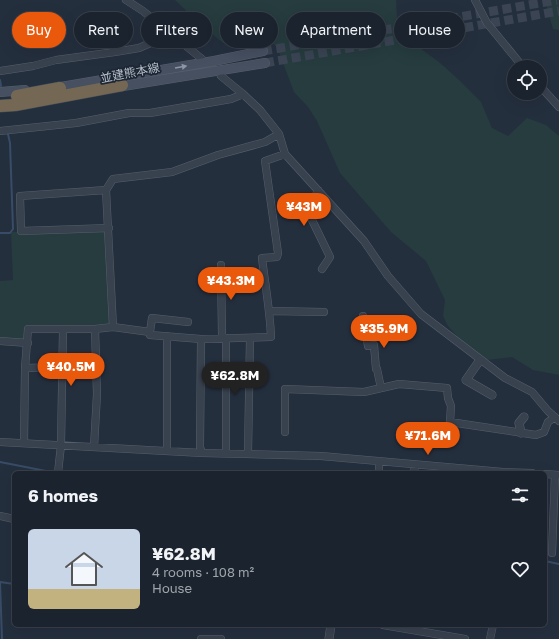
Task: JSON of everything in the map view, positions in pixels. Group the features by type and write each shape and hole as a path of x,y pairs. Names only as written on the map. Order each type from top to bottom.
{"highway":[{"path":"0,106 15,105 122,85"},
{"path":"0,99 60,88"}],"main road":[{"name":"並建熊本線","path":"0,92 60,88 263,51"},
{"name":"並建熊本線","path":"0,111 28,108 122,85 265,63"}],"street":[{"path":"126,0 143,12"},
{"path":"475,0 487,23 517,60"},
{"path":"0,71 33,66 56,60 141,47"},
{"path":"188,48 202,59"},
{"path":"221,76 260,110 279,134 285,154 364,242 388,276 421,314 505,378 532,392 557,419 548,422 544,432 536,435 450,422 451,406 447,388 399,384 364,392 285,389 284,432"},
{"path":"547,93 559,106"},
{"path":"0,130 76,123 129,113 150,113 231,99 243,94"},
{"path":"113,327 106,190 113,179 172,172 218,155 265,142 279,134"},
{"path":"24,443 25,368 28,329 95,329 113,327 150,332 150,335 201,339 271,336 270,311 262,258 277,257 278,253 264,161 285,154"},
{"path":"106,190 20,196 21,231 109,228"},
{"path":"318,190 311,208 311,218 330,257 322,269"},
{"path":"221,265 226,453"},
{"path":"270,311 324,312"},
{"path":"363,316 368,346 374,345 376,369 378,369 381,388"},
{"path":"150,332 152,318 188,322"},
{"path":"58,471 61,445 63,329"},
{"path":"94,447 97,394 95,329"},
{"path":"167,336 167,451"},
{"path":"248,454 250,338"},
{"path":"201,339 200,447 202,453"},
{"path":"0,341 28,343"},
{"path":"480,360 466,380 492,395"},
{"path":"25,368 62,367"},
{"path":"521,433 519,423 524,417"},
{"path":"0,442 202,453 321,456 492,471"},
{"path":"379,461 379,471"},
{"path":"414,471 415,464"},
{"path":"547,474 557,475 552,553"},
{"path":"0,516 12,519"},
{"path":"329,639 331,627"},
{"path":"394,627 465,639"},
{"path":"490,639 493,627"},
{"path":"201,639 221,639"}],"green space":[{"path":"175,0 396,0 397,12 394,12 394,48 420,48 439,62 481,102 492,128 508,136 527,118 546,125 559,136 559,375 533,370 512,357 487,360 469,350 448,326 443,316 445,300 426,261 391,232 340,173 317,121 308,107 294,92 277,48 278,12 220,12 220,41 212,34 212,12 187,12"},
{"path":"545,0 559,0 559,30 553,29"},
{"path":"109,228 113,327 28,329 28,343 0,341 0,281 13,280 11,232"}],"waterway":[{"path":"0,80 1,86"},
{"path":"0,233 10,233 13,229 10,143 8,134"},
{"path":"0,462 46,471"},
{"path":"547,561 559,564"},
{"path":"0,582 2,639"},
{"path":"0,582 12,584"}],"tunnel":[{"path":"263,51 557,0"},
{"path":"265,63 559,11"}]}
